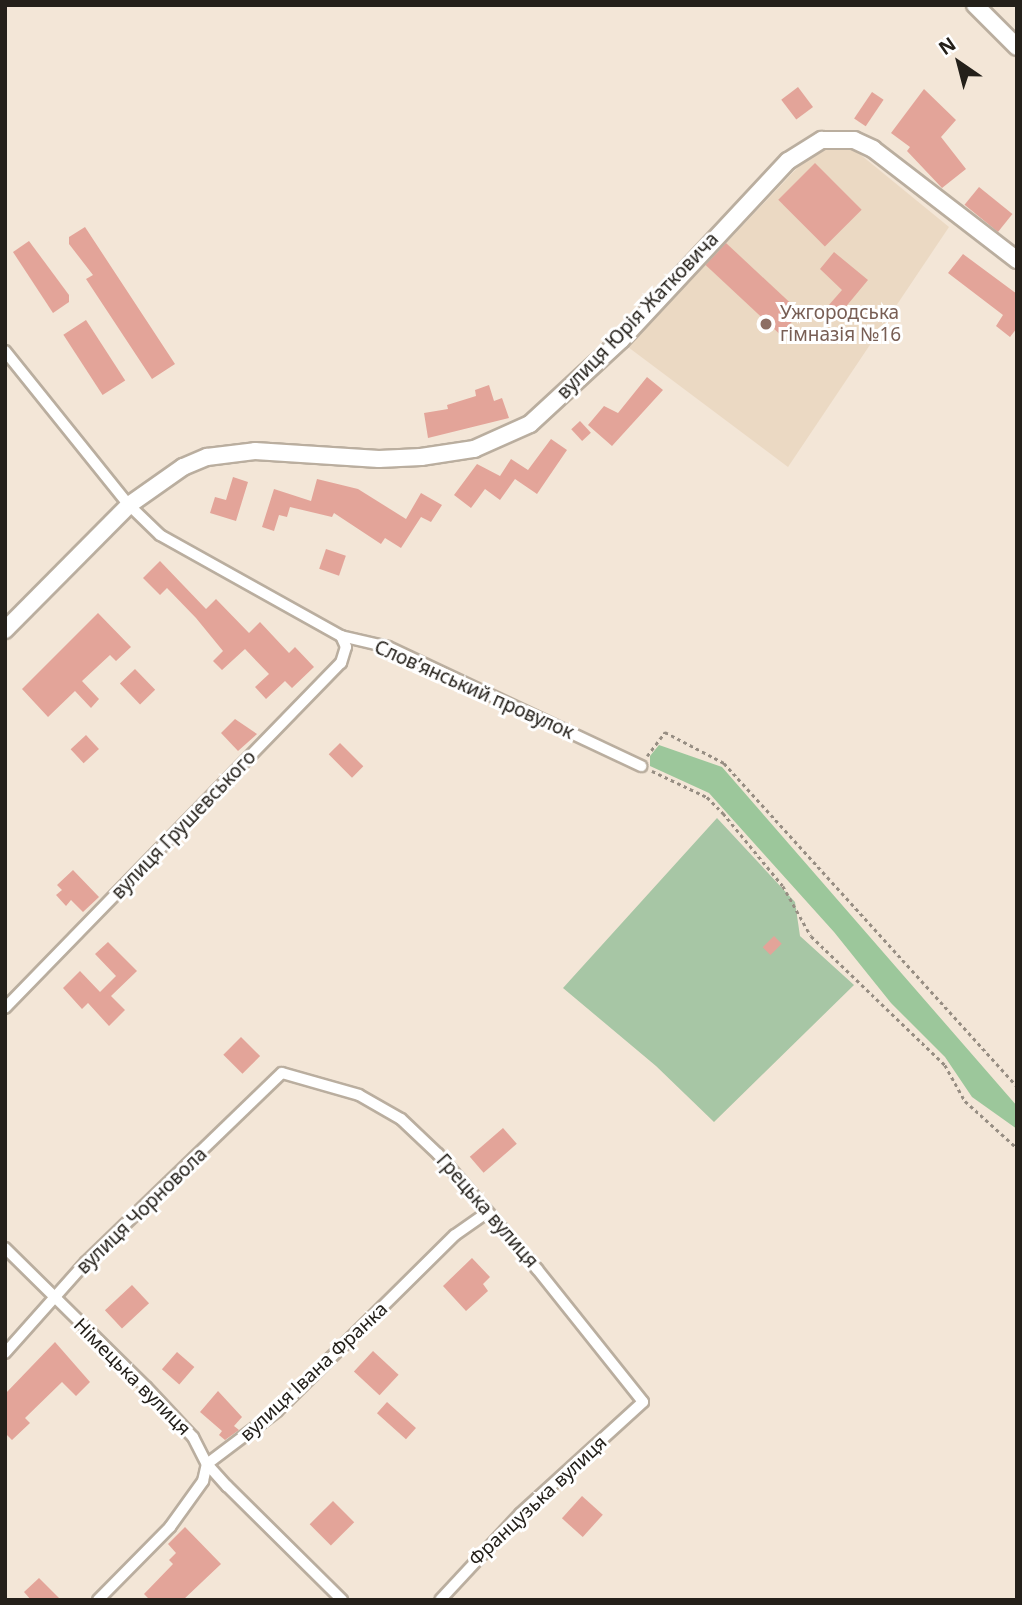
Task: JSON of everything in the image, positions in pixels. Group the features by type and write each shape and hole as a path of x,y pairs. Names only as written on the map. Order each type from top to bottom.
{"street":[{"path":"975,5 1017,47"},
{"name":"вулиця Юрія Жатковича","path":"5,630 129,505 183,467 232,453 421,457 474,449 507,437 530,424 569,390 755,193 803,148 822,140 854,140 873,149 1017,260"},
{"name":"Словʼянський провулок","path":"5,351 129,505 160,535 341,636 388,648 641,766"},
{"name":"вулиця Грушевського","path":"5,1008 341,663 346,651 341,636"},
{"name":"Грецька вулиця","path":"282,1073 359,1095 401,1119 438,1154 485,1214 642,1395 641,1407"},
{"name":"вулиця Чорновола","path":"5,1353 55,1302 86,1262 282,1073"},
{"name":"вулиця Івана Франка","path":"98,1600 170,1527 203,1481 207,1464 277,1411 455,1235 485,1214"},
{"name":"Німецька вулиця","path":"5,1248 55,1302 193,1437 207,1464 342,1600"},
{"name":"Французька вулиця","path":"440,1600 520,1514 641,1407"}],"path":[{"path":"1017,1086 724,763 665,732 656,738 641,766 707,797 723,813 783,886 811,936 945,1065 965,1101 1017,1148"}],"shaded area":[{"name":"Ужгородська гімназія №16","path":"845,142 949,227 788,467 628,347 816,148"}],"green space":[{"path":"659,745 722,767 1017,1106 1017,1129 972,1097 945,1057 891,1003 834,932 709,793 650,766 650,756"},
{"path":"717,818 795,902 800,936 854,985 714,1122 656,1066 563,988"}],"building":[{"path":"798,87 813,107 796,120 781,100"},
{"path":"924,89 956,120 941,137 966,169 942,188 907,151 910,147 891,133"},
{"path":"872,92 884,100 866,126 854,119"},
{"path":"815,163 862,210 825,246 778,200"},
{"path":"979,187 1012,214 998,232 965,205"},
{"path":"85,227 175,364 152,379 86,279 93,275 69,244 69,237"},
{"path":"29,241 69,295 69,302 53,313 13,252"},
{"path":"726,243 801,313 780,335 706,265"},
{"path":"834,252 868,280 839,315 828,306 842,290 820,269"},
{"path":"963,254 1017,294 1017,328 1010,337 996,326 1003,315 948,273"},
{"path":"86,320 125,380 103,395 63,335"},
{"path":"647,377 663,390 612,446 588,425 604,406 618,413"},
{"path":"489,385 494,401 502,398 509,418 428,438 424,413 448,409 447,405 476,396 475,390"},
{"path":"580,421 591,433 582,441 571,429"},
{"path":"551,439 567,450 537,494 515,479 500,500 485,489 471,508 454,495 477,464 500,476 511,459 528,470"},
{"path":"233,477 248,482 236,521 210,513 215,497 226,500"},
{"path":"317,479 358,489 406,519 421,493 442,505 431,522 421,517 401,548 385,538 381,544 334,513 332,517 290,507 287,517 279,515 274,531 262,527 274,489 311,501"},
{"path":"326,549 346,556 339,576 319,569"},
{"path":"160,561 206,609 216,599 249,633 260,622 289,653 295,647 314,667 292,688 285,681 266,699 255,687 269,674 245,649 222,670 213,661 223,651 196,618 167,588 160,595 143,578"},
{"path":"98,613 131,647 116,661 110,655 82,681 99,699 91,708 75,691 48,717 22,689"},
{"path":"135,669 155,690 140,704 120,684"},
{"path":"235,719 257,734 238,751 221,733"},
{"path":"86,735 99,749 84,763 71,749"},
{"path":"340,743 363,766 352,778 329,754"},
{"path":"73,870 99,897 83,912 71,900 66,906 56,895 62,890 57,885"},
{"path":"774,936 782,944 770,955 763,947"},
{"path":"108,942 137,971 111,996 125,1010 109,1026 88,1003 82,1009 63,988 80,971 100,992 116,976 95,954"},
{"path":"241,1037 260,1056 242,1074 223,1055"},
{"path":"503,1128 517,1144 484,1173 470,1157"},
{"path":"472,1258 490,1277 483,1284 488,1291 466,1311 443,1286"},
{"path":"132,1285 149,1303 122,1329 105,1310"},
{"path":"55,1342 90,1382 76,1396 62,1382 25,1418 30,1423 12,1440 5,1433 5,1394"},
{"path":"373,1351 399,1375 380,1395 354,1371"},
{"path":"177,1352 194,1367 179,1384 162,1369"},
{"path":"218,1391 242,1417 234,1426 239,1430 225,1440 219,1435 222,1431 200,1412"},
{"path":"387,1402 416,1428 406,1439 377,1413"},
{"path":"582,1496 603,1515 583,1537 562,1518"},
{"path":"333,1501 354,1522 331,1546 310,1524"},
{"path":"185,1527 221,1564 183,1600 150,1600 144,1594 173,1564 169,1560 176,1553 168,1544"},
{"path":"39,1578 61,1600 31,1600 24,1592"}],"place":[{"name":"Ужгородська гімназія №16","path":"766,324"}]}
